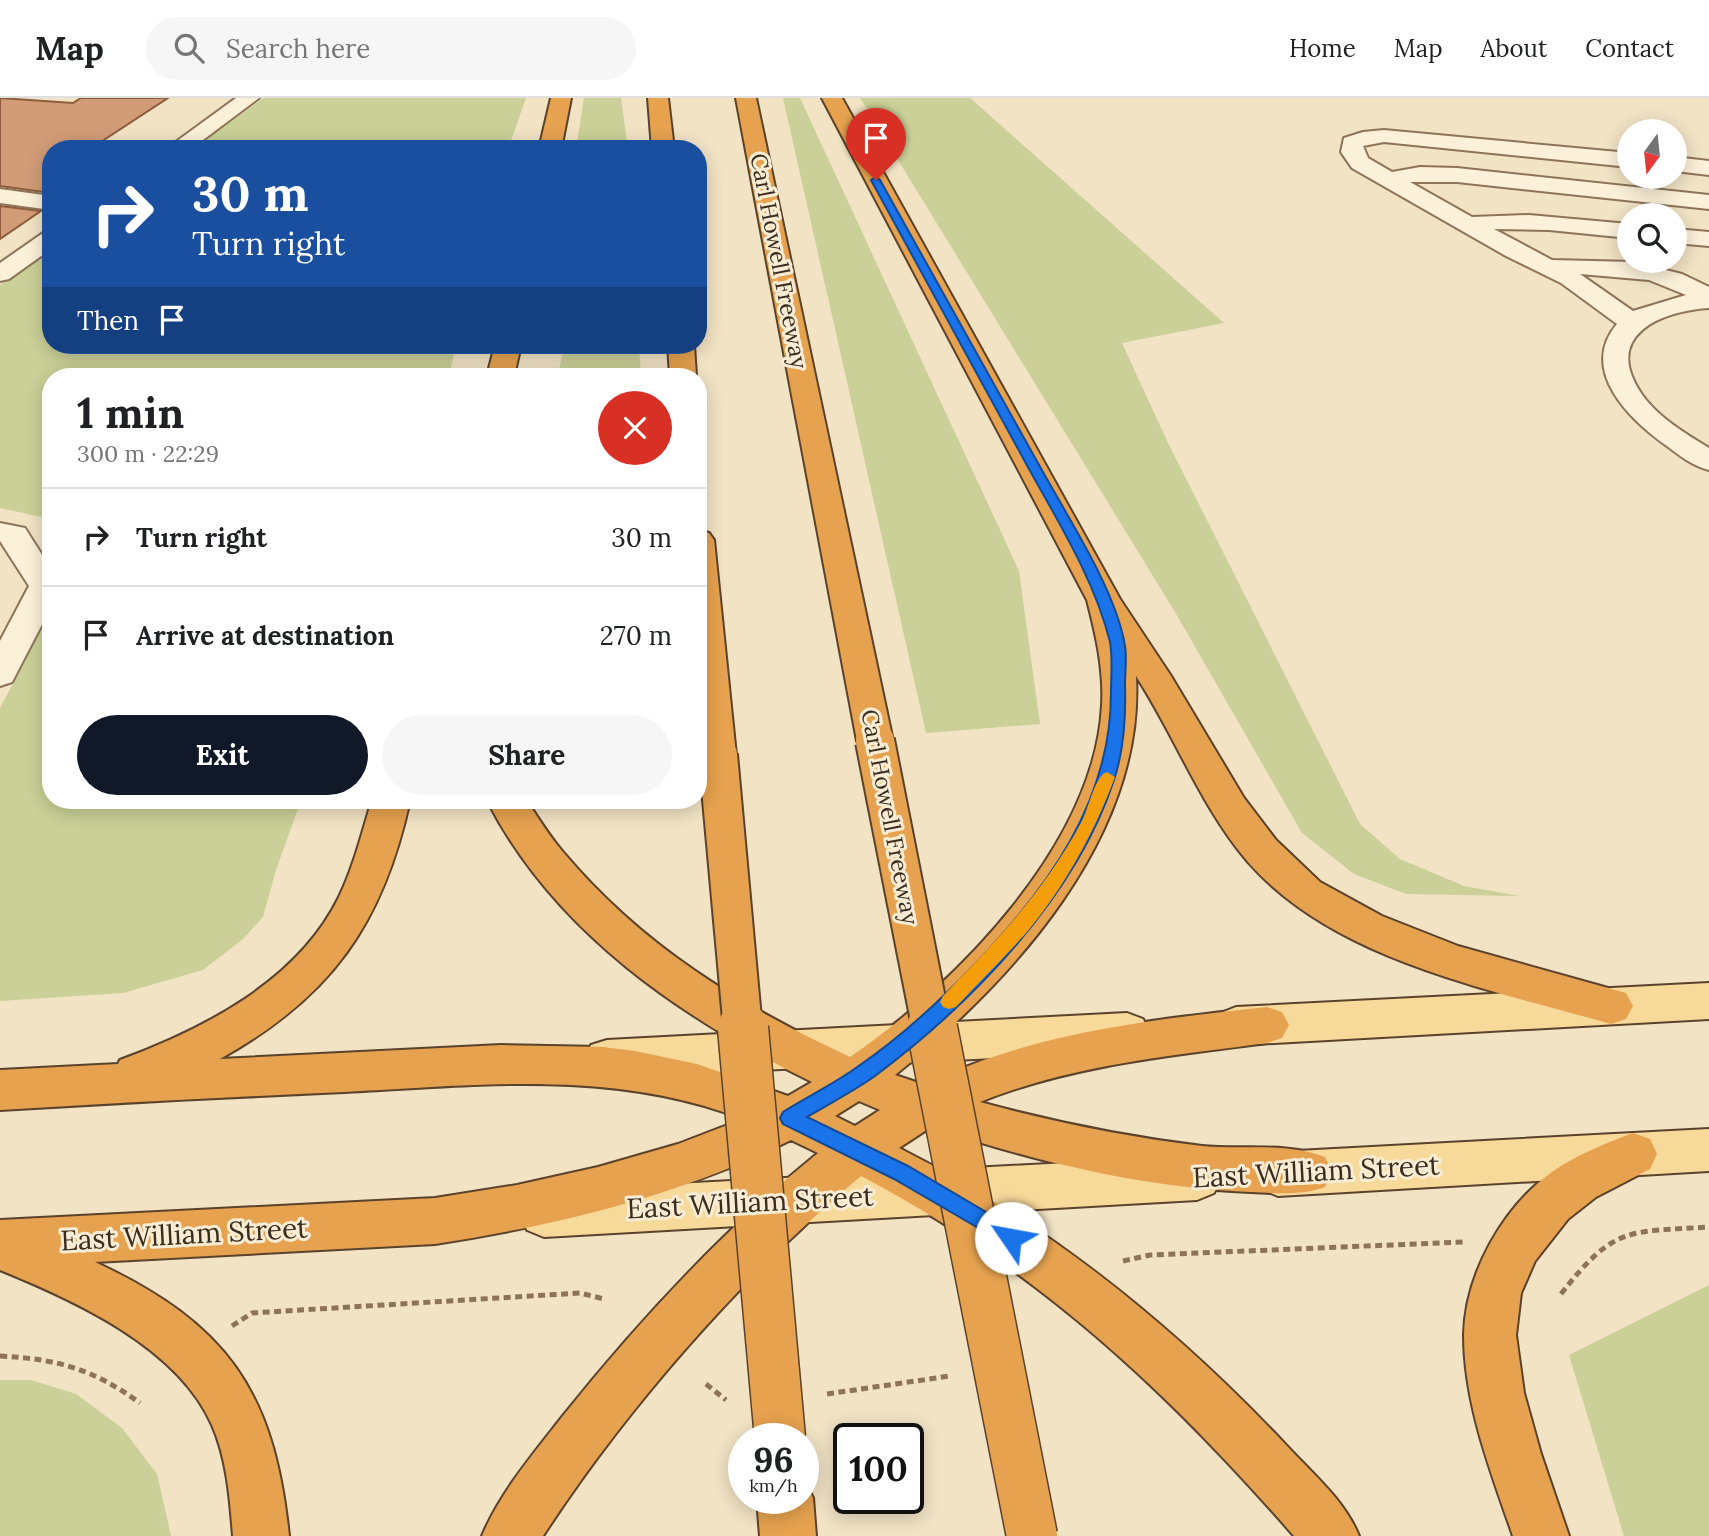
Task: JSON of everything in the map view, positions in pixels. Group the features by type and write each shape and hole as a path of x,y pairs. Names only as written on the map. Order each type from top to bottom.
{"highway":[{"path":"552,140 561,98"},
{"path":"659,98 662,140"},
{"name":"Carl Howell Freeway","path":"746,98 1032,1536"},
{"path":"832,98 1067,527 1104,600 1159,684 1238,819 1270,860 1306,893 1367,928 1418,950 1475,969 1611,1006"},
{"path":"435,1221 518,1209 606,1188 730,1146 789,1118 853,1080 943,1008 1021,927 1052,887 1090,821 1107,778 1120,698 1118,646 1104,600"},
{"path":"707,637 779,1423"},
{"path":"108,1084 158,1066 236,1027 291,989 334,942 351,913 372,863 388,809"},
{"path":"512,809 546,860 579,898 624,942 696,996 783,1050 853,1080 925,1106 1012,1132 1111,1153 1205,1167 1308,1172"},
{"path":"510,1536 577,1441 632,1374 741,1256 800,1199 857,1150 925,1106 975,1084 1043,1062 1129,1043 1267,1025"},
{"path":"0,1090 455,1066 598,1066 639,1071 697,1084 753,1102 857,1150 936,1192 1011,1238 1114,1318 1226,1422 1331,1536"},
{"path":"1541,1536 1498,1394 1492,1361 1492,1310 1497,1291 1521,1238 1540,1216 1563,1191 1633,1154"},
{"name":"East William Street","path":"0,1245 435,1221"},
{"path":"0,1245 115,1298 174,1338 196,1359 228,1400 249,1452 261,1536"},
{"path":"786,1514 788,1536"}],"main road":[{"path":"455,1066 1709,1001"},
{"name":"East William Street","path":"435,1221 1709,1150"}],"street":[{"path":"190,140 249,98"},
{"path":"1617,159 1384,136 1363,138 1352,143 1352,152 1360,163 1570,278 1632,322"},
{"path":"1687,165 1709,168"},
{"path":"1388,179 1420,174 1457,175 1709,202"},
{"path":"0,196 42,202"},
{"path":"1468,224 1505,220 1540,221 1617,230"},
{"path":"1687,237 1709,239"},
{"path":"0,274 42,244"},
{"path":"1549,267 1582,266 1664,275 1689,284 1709,299"},
{"path":"1709,299 1661,309 1632,322 1619,340 1615,359 1620,380 1635,405 1662,429 1709,461"},
{"path":"0,532 14,535 42,581"},
{"path":"0,674 42,592"}],"path":[{"path":"1561,1294 1586,1263 1615,1239 1655,1230 1709,1227"},
{"path":"1114,1264 1150,1255 1464,1242"},
{"path":"227,1329 252,1313 580,1293 604,1299"},
{"path":"0,1356 63,1361 111,1381 140,1403"},
{"path":"813,1396 959,1374"},
{"path":"706,1384 728,1402 737,1404"}],"green space":[{"path":"264,98 526,98 511,140 205,140"},
{"path":"584,98 621,98 627,140 577,140"},
{"path":"783,98 800,98 1019,571 1040,724 926,733"},
{"path":"860,98 970,98 1224,323 1122,343 1168,443 1360,824 1400,859 1464,886 1519,896 1406,894 1354,874 1302,833 1175,612"},
{"path":"42,255 42,354 454,354 451,368 42,368 42,517 0,508 0,285"},
{"path":"562,354 640,354 640,368 560,368"},
{"path":"42,629 42,809 298,809 263,917 243,939 203,970 123,993 0,1001 0,708"},
{"path":"1709,1285 1709,1536 1624,1536 1569,1355"},
{"path":"0,1380 31,1380 76,1394 122,1428 157,1474 171,1536 0,1536"}],"building":[{"path":"0,98 73,103 81,98 168,98 104,140 42,140 42,192 0,186"},
{"path":"0,206 41,211 0,239"}],"slow traffic":[{"path":"949,1002 1021,927 1052,887 1090,821 1107,777"}],"route":[{"path":"876,180 1067,527 1104,600 1118,646 1118,721 1107,778 1090,821 1052,887 1021,927 943,1008 911,1037 823,1100 789,1118 901,1173 960,1205 1011,1238"}]}
